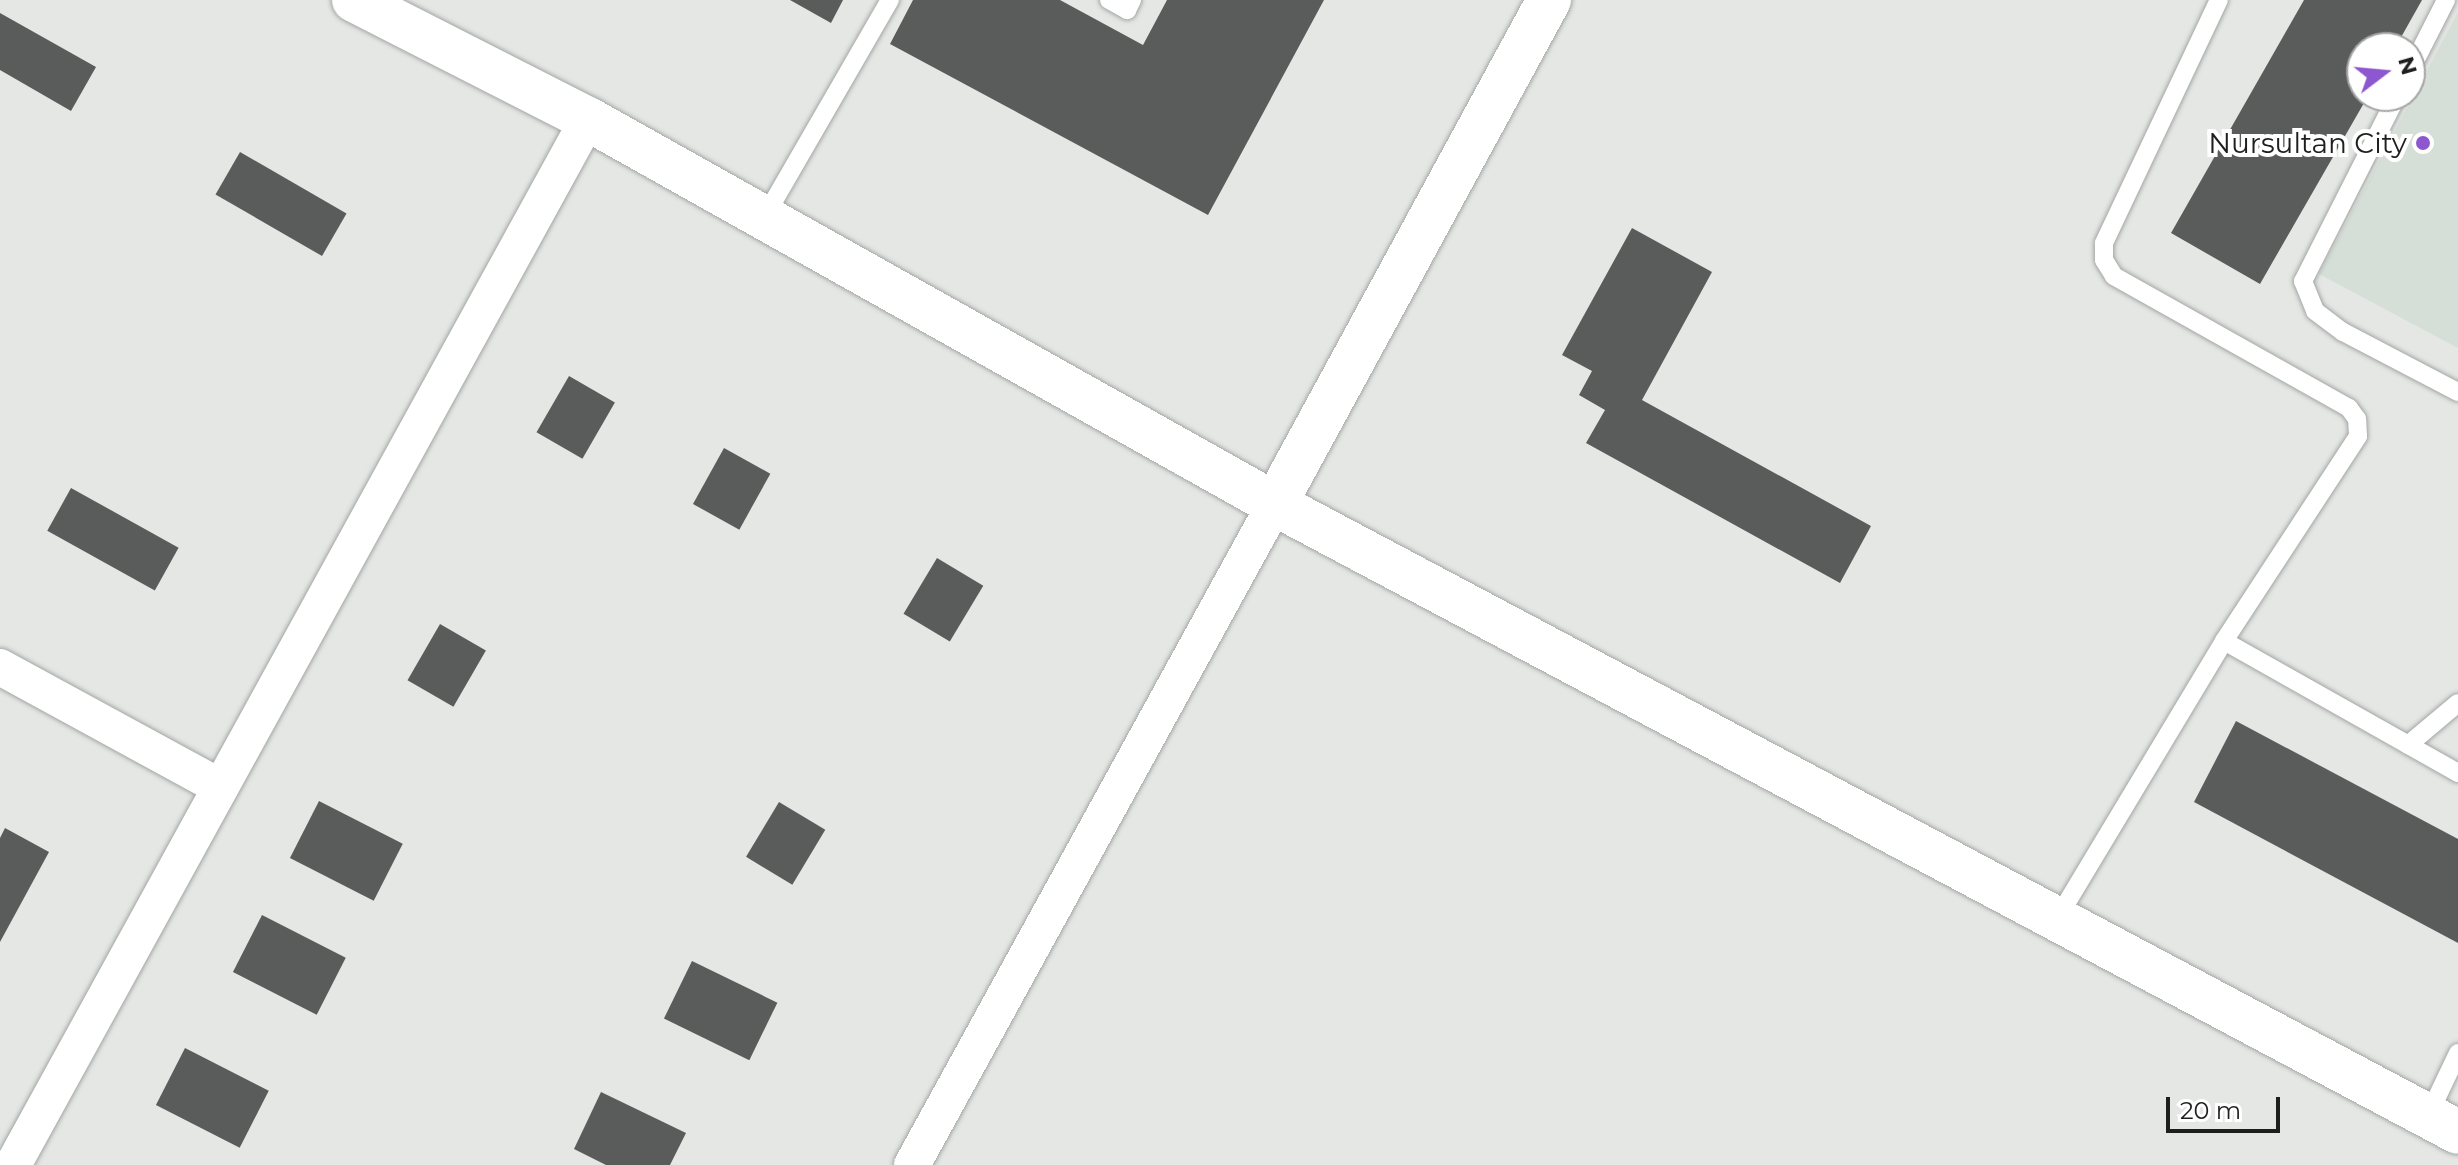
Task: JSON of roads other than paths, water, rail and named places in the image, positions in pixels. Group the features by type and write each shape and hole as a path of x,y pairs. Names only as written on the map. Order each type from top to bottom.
{"street":[{"path":"354,0 588,119 1275,504 2443,1124"},
{"path":"912,1165 1549,0"},
{"path":"13,1165 588,119"},
{"path":"0,667 220,787"}],"lane":[{"path":"764,218 890,0"},
{"path":"1109,0 1127,10 1132,0"},
{"path":"2057,919 2224,641 2358,436 2357,419 2349,408 2114,276 2104,260 2104,243 2219,0"},
{"path":"2426,39 2446,0"},
{"path":"2389,112 2303,281 2315,311 2343,332 2458,392"},
{"path":"2224,641 2458,773"},
{"path":"2408,745 2458,703"},
{"path":"2443,1124 2458,1053"}],"place":[{"name":"Nursultan City","path":"2423,143"}]}
